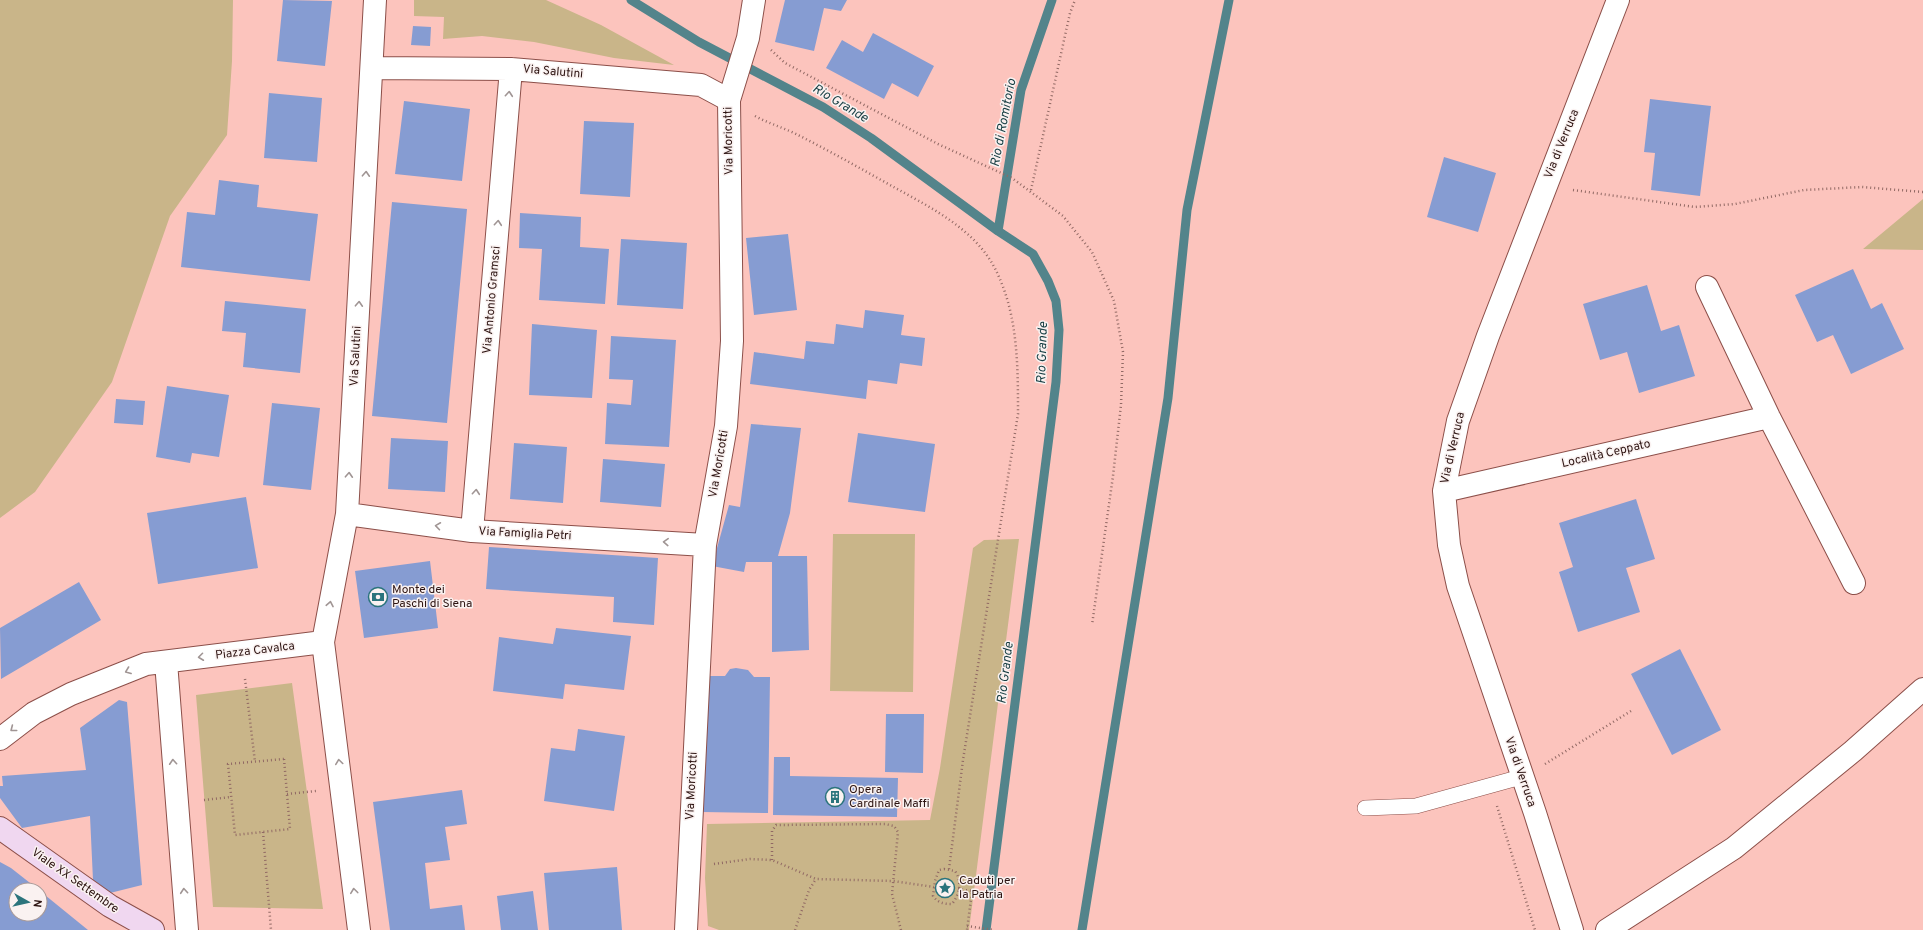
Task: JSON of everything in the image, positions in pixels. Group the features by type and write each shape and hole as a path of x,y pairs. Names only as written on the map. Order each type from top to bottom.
{"street":[{"name":"Via Salutini","path":"323,642 347,514 375,0"},
{"name":"Via Moricotti","path":"686,930 688,864 705,545 726,426 732,341 730,95 749,34 754,0"},
{"name":"Via di Verruca","path":"1572,930 1535,813 1521,776 1458,586 1449,545 1444,491 1458,421 1488,336 1618,0"},
{"name":"Via Salutini","path":"372,68 511,69 701,85 730,95"},
{"name":"Via Antonio Gramsci","path":"472,531 511,69"},
{"path":"1707,287 1769,416 1854,583"},
{"name":"Località Ceppato","path":"1444,491 1769,416"},
{"name":"Via Famiglia Petri","path":"347,514 472,531 705,545"},
{"path":"323,642 359,930"},
{"name":"Piazza Cavalca","path":"0,740 34,713 71,694 146,664 323,642"},
{"path":"166,662 187,930"},
{"path":"1607,930 1734,848 1853,751 1923,689"},
{"name":"Viale XX Settembre","path":"0,828 110,906 152,930"}],"lane":[{"path":"1365,808 1416,806 1521,776"}],"path":[{"path":"1031,191 1070,12 1075,0"},
{"path":"749,34 785,63 938,144 1012,178 1063,216 1092,252 1114,301 1123,352 1118,436 1092,625"},
{"path":"730,95 758,117 831,152 930,207 970,236 991,263 1014,322 1018,370 1018,414 963,760 949,869"},
{"path":"1545,187 1695,207 1735,204 1804,190 1862,187 1923,192"},
{"path":"242,652 255,762"},
{"path":"1521,776 1631,711"},
{"path":"284,759 290,829 263,832 235,834 228,764 284,759"},
{"path":"1491,784 1534,930"},
{"path":"772,860 772,831 776,825 886,824 894,826 898,832 892,894 901,930"},
{"path":"263,832 271,930"},
{"path":"688,864 720,865 750,859 772,860 816,879 893,881 934,887"},
{"path":"949,869 955,871 958,876 958,889 956,900 952,904 946,904 936,901 933,896 939,870 949,869"},
{"path":"795,930 809,890 816,879"},
{"path":"958,889 972,891 967,928 994,930"}],"shaded area":[{"path":"0,0 233,0 232,61 227,135 170,216 112,382 35,492 0,518"},
{"path":"414,0 546,0 601,25 674,65 614,58 534,42 482,36 443,39 444,17 414,16"},
{"path":"1923,199 1923,250 1863,249"},
{"path":"833,534 915,534 913,692 830,691"},
{"path":"1019,539 969,930 719,930 708,926 705,878 707,824 930,820 940,768 973,548 984,540"},
{"path":"292,683 323,909 213,907 196,695"}],"building":[{"path":"283,0 332,1 325,66 277,61"},
{"path":"785,0 847,0 841,11 824,8 814,51 775,42"},
{"path":"413,26 431,27 430,46 411,45"},
{"path":"873,33 934,66 918,97 892,83 884,99 826,68 842,40 863,52"},
{"path":"269,93 322,98 317,162 264,158"},
{"path":"1650,99 1711,106 1700,196 1651,190 1655,153 1644,152"},
{"path":"404,101 470,109 462,181 395,174"},
{"path":"584,121 634,123 630,197 580,194"},
{"path":"1444,157 1496,173 1478,232 1427,217"},
{"path":"219,180 259,185 257,207 318,214 310,281 181,267 187,212 215,215"},
{"path":"392,202 467,209 447,423 372,416"},
{"path":"520,213 581,217 580,247 609,249 605,304 539,300 542,249 519,248"},
{"path":"788,234 797,310 754,315 746,238"},
{"path":"621,239 687,243 683,309 617,305"},
{"path":"1853,269 1871,309 1882,303 1904,349 1851,374 1833,335 1817,342 1795,295"},
{"path":"1647,285 1661,331 1679,325 1695,376 1639,393 1627,352 1600,360 1583,304"},
{"path":"225,301 306,309 300,373 243,367 246,333 222,331"},
{"path":"865,310 904,315 901,335 925,338 922,366 900,363 897,384 868,380 866,399 750,384 754,352 804,359 806,341 834,344 836,324 863,328"},
{"path":"532,324 597,330 592,398 529,395"},
{"path":"611,336 676,340 669,447 605,444 607,403 631,405 633,380 609,379"},
{"path":"167,386 229,395 219,457 192,453 190,463 156,457"},
{"path":"116,399 145,401 143,425 114,423"},
{"path":"272,403 320,408 311,490 263,485"},
{"path":"751,424 801,428 790,513 778,556 807,556 809,650 772,652 772,562 746,562 744,572 712,566 729,505 740,507"},
{"path":"858,433 935,444 925,512 848,502"},
{"path":"391,438 448,441 445,492 388,489"},
{"path":"514,443 567,447 563,503 510,499"},
{"path":"603,459 665,464 661,507 600,502"},
{"path":"246,497 258,568 158,584 147,513"},
{"path":"1636,499 1655,559 1626,568 1640,612 1578,632 1559,572 1573,567 1559,523"},
{"path":"489,547 658,558 654,625 613,622 614,597 486,589"},
{"path":"430,561 438,628 364,638 355,571"},
{"path":"79,582 101,620 1,679 0,628"},
{"path":"556,628 631,636 624,690 565,684 563,699 493,691 499,637 553,644"},
{"path":"1680,649 1721,730 1672,755 1631,674"},
{"path":"736,668 748,670 754,677 770,677 768,813 702,812 705,676 725,676 730,669"},
{"path":"119,700 127,702 142,885 110,893 93,880 90,816 22,828 0,798 0,786 3,786 2,776 86,770 80,728"},
{"path":"886,714 924,714 923,773 885,772"},
{"path":"578,729 625,736 614,811 544,801 551,748 575,751"},
{"name":"Opera Cardinale Maffi","path":"774,757 790,757 790,776 898,778 897,817 773,815"},
{"path":"462,790 467,824 445,827 450,860 425,863 430,909 462,905 465,930 390,930 373,802"},
{"path":"0,862 11,868 29,882 8,882 8,922 48,922 48,898 88,930 0,930"},
{"path":"617,867 622,930 549,930 544,873"},
{"path":"533,891 538,930 501,930 497,896"}],"waterway":[{"name":"Rio Grande","path":"631,0 699,42 823,107 871,138 998,231 1033,254 1048,281 1056,301 1059,330 1056,382 986,930"},
{"name":"Rio di Romitorio","path":"998,231 1021,90 1052,0"},
{"path":"1082,930 1168,398 1187,210 1229,0"}],"place":[{"name":"Monte dei Paschi di Siena","path":"378,597"},
{"name":"Opera Cardinale Maffi","path":"835,797"},
{"name":"Caduti per la Patria","path":"945,888"}]}
